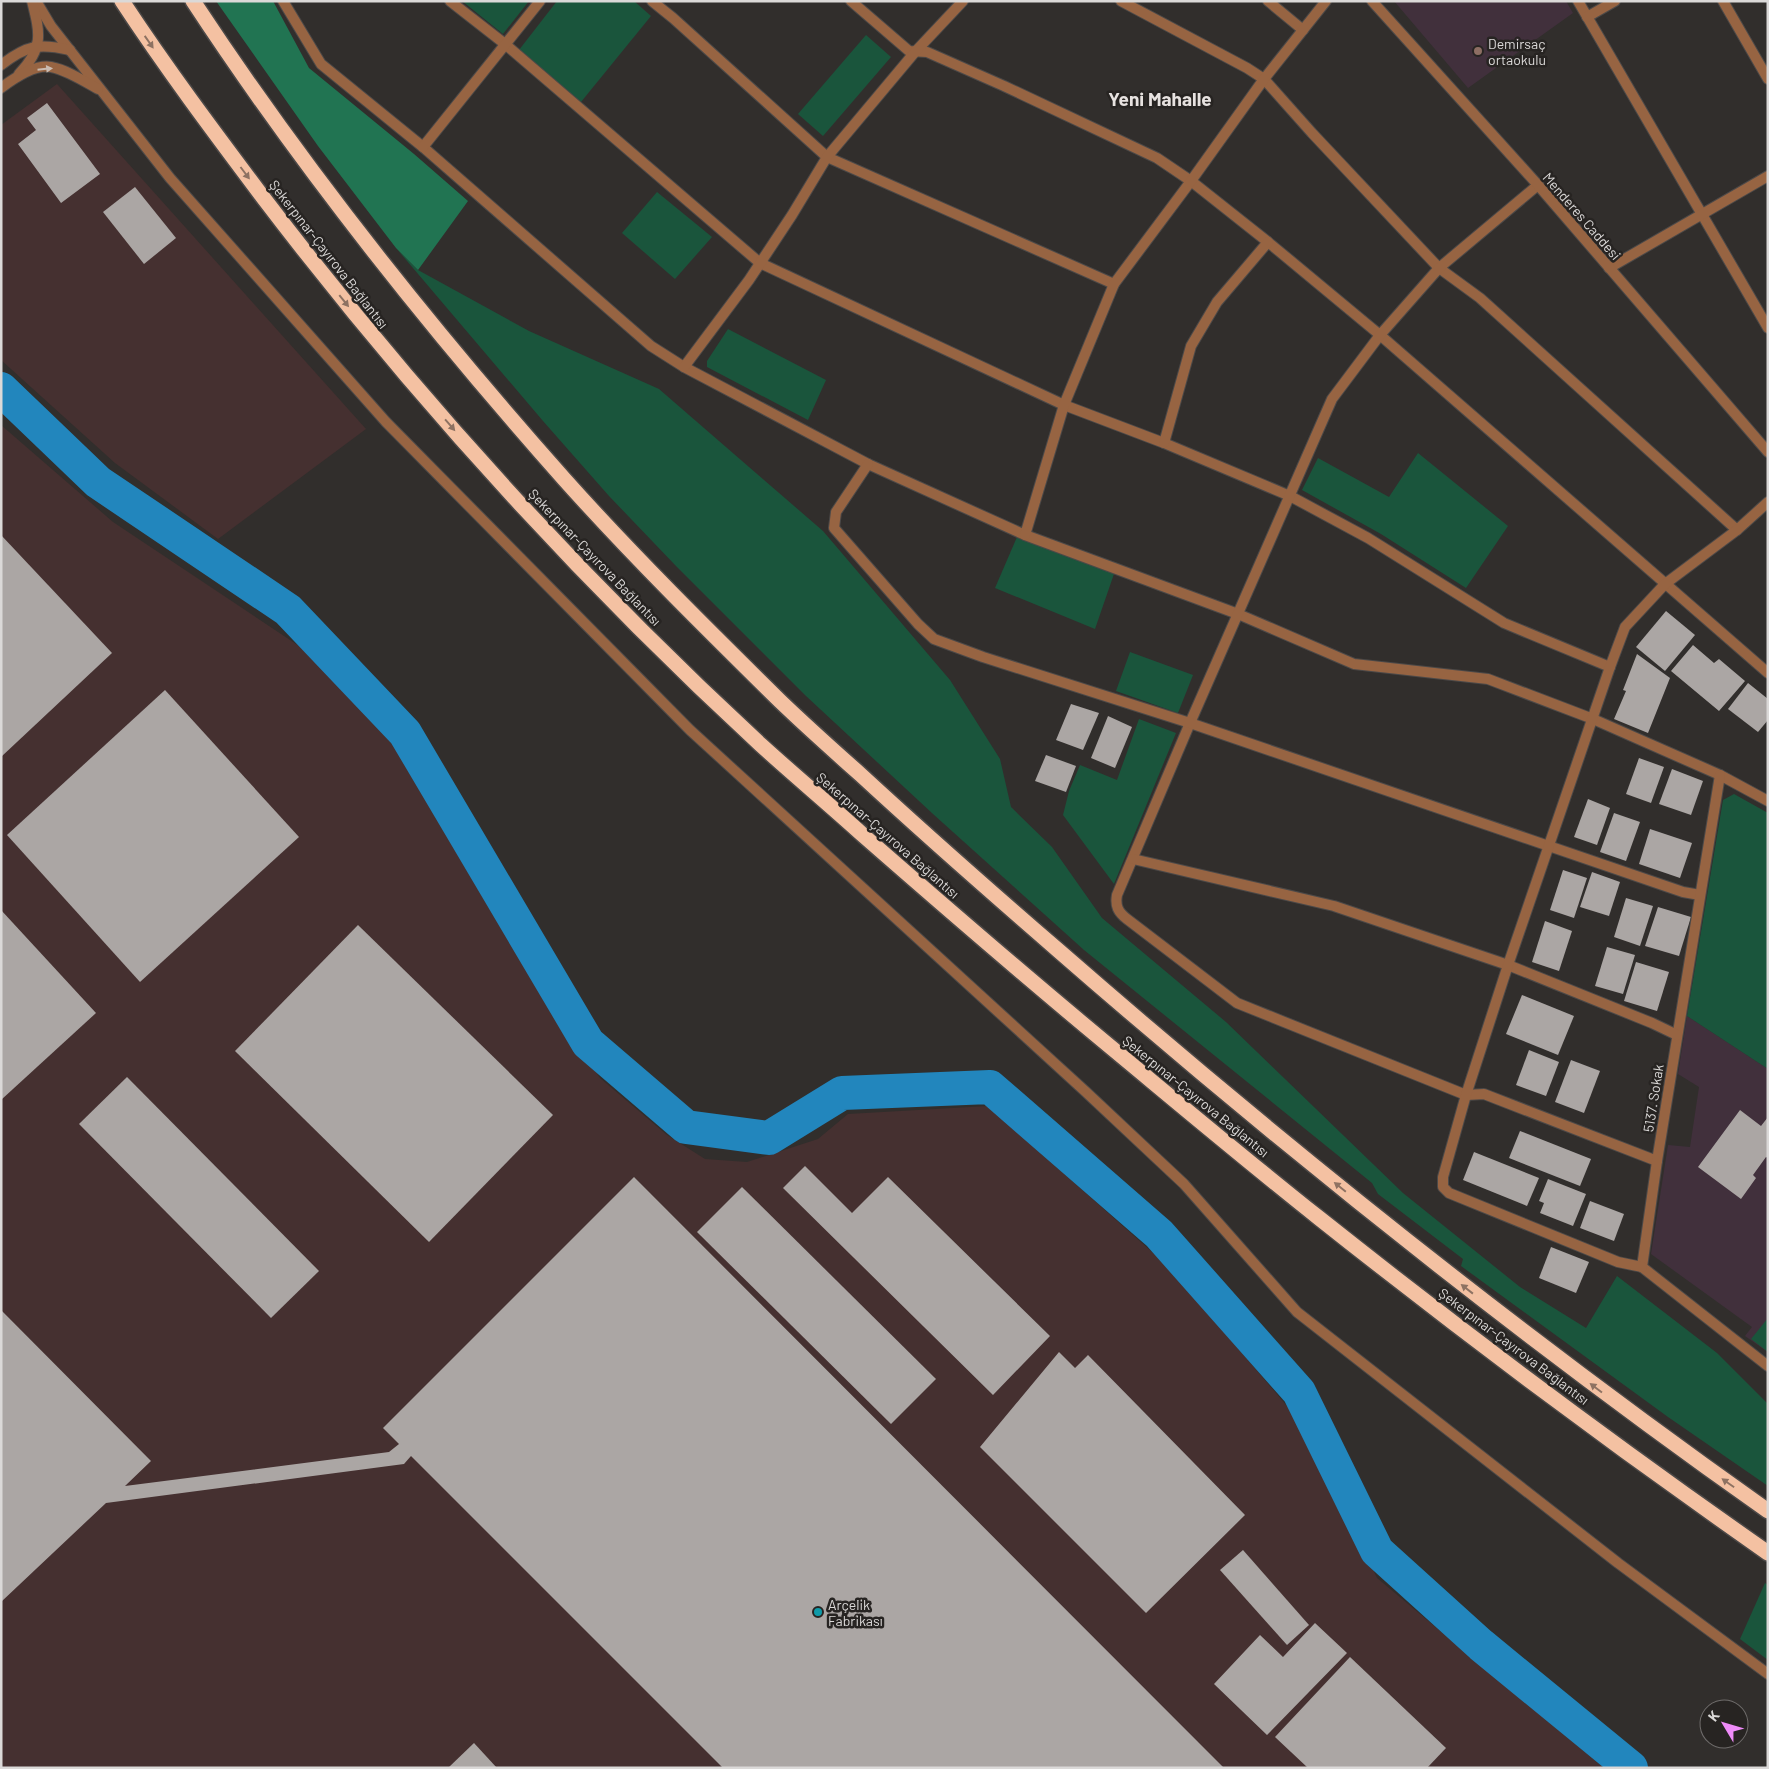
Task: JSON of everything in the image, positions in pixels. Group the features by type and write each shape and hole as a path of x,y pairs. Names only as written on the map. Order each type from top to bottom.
{"highway":[{"name":"Şekerpınar-Çayırova Bağlantısı","path":"122,1 186,94 311,261 426,399 487,468 579,566 671,659 762,745 1024,976 1319,1218 1657,1475 1768,1553"},
{"name":"Şekerpınar-Çayırova Bağlantısı","path":"193,1 299,152 413,301 465,363 575,490 653,573 784,705 1040,935 1149,1030 1275,1134 1532,1339 1650,1428 1768,1511"}],"street":[{"path":"1,88 31,62 40,36 32,1"},
{"path":"36,1 70,50 170,178 386,422 690,730 1184,1184 1297,1312 1618,1563 1768,1674"},
{"path":"283,1 321,64 423,147 651,346 684,366 868,464 1025,535 1238,614 1354,664 1488,679 1593,719 1720,775 1768,801"},
{"path":"450,1 505,44 760,263 1064,405 1164,443 1290,496 1368,538 1504,623 1610,667"},
{"path":"423,147 540,1"},
{"path":"652,1 827,157 1114,284"},
{"path":"851,1 902,46 915,54 928,52 939,57 1157,158 1191,181 1380,335 1768,673"},
{"path":"684,366 749,280 792,216 827,157 900,69 963,1"},
{"path":"1121,1 1248,68 1264,79 1312,134 1439,268 1480,298 1737,530"},
{"path":"1268,1 1303,30"},
{"path":"1025,535 1064,405 1114,284 1264,79 1326,1"},
{"name":"Menderes Caddesi","path":"1372,1 1538,185 1768,452"},
{"path":"1578,1 1768,328"},
{"path":"1587,17 1615,1"},
{"path":"1723,1 1768,79"},
{"path":"937,30 930,44 932,50 939,57"},
{"path":"1,65 16,53 36,46 51,46 70,50"},
{"path":"900,69 905,59 905,51 902,46"},
{"path":"17,76 50,67 81,79 103,92"},
{"path":"1610,268 1768,176"},
{"path":"1538,185 1439,268 1380,335 1332,399 1190,723 1117,895 1116,906 1120,914 1237,1004 1466,1095 1484,1094 1657,1161"},
{"path":"1164,443 1191,346 1218,302 1268,242"},
{"path":"868,464 836,512 834,528 918,624 934,639 983,657 1190,723 1683,892 1700,895"},
{"path":"1768,502 1737,530 1665,584 1625,627 1508,965 1466,1095 1443,1177 1443,1187 1449,1194 1618,1262 1642,1267 1768,1366"},
{"name":"5137. Sokak","path":"1642,1267 1657,1161 1720,775"},
{"path":"1133,859 1334,906 1508,965 1677,1035"},
{"path":"1473,1074 1476,1085 1484,1094"}],"shaded area":[{"name":"Demirsaç ortaokulu","path":"1394,1 1566,1 1573,13 1468,88"},
{"path":"57,84 366,429 218,539 115,463 1,360 1,125"},
{"path":"1,425 113,522 308,652 428,777 548,1005 600,1078 667,1135 705,1159 747,1162 818,1139 848,1114 988,1106 1170,1268 1308,1431 1377,1578 1604,1768 1,1768"},
{"path":"1687,1016 1768,1069 1768,1352 1745,1336 1752,1327 1651,1254 1668,1145 1690,1147 1699,1087 1678,1074"}],"green space":[{"path":"216,1 273,1 309,68 468,201 418,270 396,248 318,146"},
{"path":"462,1 529,1 503,34"},
{"path":"557,1 634,1 651,16 581,102 519,50"},
{"path":"866,35 891,57 823,136 798,114"},
{"path":"657,192 712,237 675,279 622,233"},
{"path":"396,248 418,270 529,331 659,389 823,531 950,680 1000,759 1011,807 1052,847 1102,918 1226,1022 1403,1193 1520,1287 1586,1328 1617,1276 1717,1353 1768,1404 1768,1486 1668,1417 1461,1266 1463,1259 1378,1194 1372,1183 1084,950 933,814 806,696 609,496"},
{"path":"728,329 826,380 808,420 707,367 707,361"},
{"path":"1418,453 1508,526 1466,588 1381,534 1302,490 1318,458 1389,497"},
{"path":"1017,537 1115,571 1095,629 995,588"},
{"path":"1130,652 1193,675 1178,713 1116,691"},
{"path":"1139,719 1176,733 1114,884 1063,815 1069,791 1080,765 1117,780"},
{"path":"1734,794 1768,813 1768,1069 1687,1016 1723,800"},
{"path":"1768,1318 1768,1352 1751,1339"},
{"path":"1765,1583 1768,1585 1768,1660 1740,1639"}],"building":[{"path":"47,103 100,174 61,203 18,144 36,130 27,118"},
{"path":"135,187 176,238 144,264 103,212"},
{"path":"1,535 112,653 1,757"},
{"path":"1666,611 1695,635 1665,671 1636,647"},
{"path":"1693,645 1714,663 1719,659 1745,681 1719,711 1671,671"},
{"path":"1637,654 1670,678 1648,733 1614,719 1626,691 1623,690"},
{"path":"1748,683 1768,699 1768,720 1758,732 1728,709"},
{"path":"165,690 299,837 140,982 7,835"},
{"path":"1071,704 1099,713 1083,750 1056,740"},
{"path":"1108,716 1132,727 1115,768 1091,758"},
{"path":"1046,755 1076,766 1066,792 1035,781"},
{"path":"1639,758 1664,767 1651,803 1626,794"},
{"path":"1672,769 1703,781 1691,815 1659,804"},
{"path":"1588,799 1610,808 1597,845 1574,837"},
{"path":"1614,813 1640,822 1626,861 1600,852"},
{"path":"1650,829 1692,843 1680,878 1639,864"},
{"path":"1563,870 1587,878 1574,918 1550,910"},
{"path":"1592,872 1620,882 1609,916 1580,907"},
{"path":"1626,898 1653,906 1640,946 1614,937"},
{"path":"1658,907 1691,917 1679,956 1645,946"},
{"path":"1,910 96,1013 1,1100"},
{"path":"1545,921 1572,931 1559,971 1532,962"},
{"path":"358,925 553,1115 429,1242 235,1051"},
{"path":"1607,947 1635,955 1623,994 1595,986"},
{"path":"1636,962 1669,972 1657,1011 1624,1001"},
{"path":"1522,995 1574,1016 1558,1055 1506,1034"},
{"path":"1529,1050 1559,1062 1546,1096 1516,1085"},
{"path":"1571,1060 1600,1071 1584,1113 1555,1102"},
{"path":"127,1077 319,1271 271,1318 79,1124"},
{"path":"1740,1110 1761,1126 1768,1117 1768,1158 1766,1157 1753,1175 1756,1178 1741,1199 1698,1167"},
{"path":"1520,1131 1591,1159 1580,1186 1509,1158"},
{"path":"1474,1152 1539,1178 1527,1206 1463,1180"},
{"path":"805,1166 852,1213 888,1177 1050,1336 993,1395 783,1188"},
{"name":"Arçelik Fabrikası","path":"634,1177 1224,1768 723,1768 411,1456 404,1464 106,1503 1,1602 1,1310 151,1461 125,1486 389,1452 399,1444 383,1428"},
{"path":"1548,1179 1586,1194 1573,1226 1540,1213 1544,1203 1539,1201"},
{"path":"742,1187 936,1379 891,1424 697,1232"},
{"path":"1590,1201 1624,1214 1614,1241 1580,1228"},
{"path":"1551,1247 1589,1262 1576,1293 1539,1278"},
{"path":"1059,1352 1075,1368 1088,1355 1245,1515 1146,1613 980,1447"},
{"path":"1243,1550 1309,1625 1287,1645 1220,1570"},
{"path":"1315,1623 1347,1653 1267,1735 1214,1684 1260,1635 1283,1657"},
{"path":"1350,1657 1446,1748 1427,1768 1308,1768 1275,1737"},
{"path":"474,1743 497,1768 448,1768"}],"waterway":[{"path":"1,389 98,482 288,610 405,733 588,1043 686,1127 769,1138 842,1093 990,1087 1159,1234 1299,1392 1377,1551 1481,1645 1631,1768"}],"place":[{"name":"Demirsaç ortaokulu","path":"1478,51"},
{"name":"Arçelik Fabrikası","path":"818,1612"}],"district":[{"name":"Yeni Mahalle","path":"1160,98"}]}
